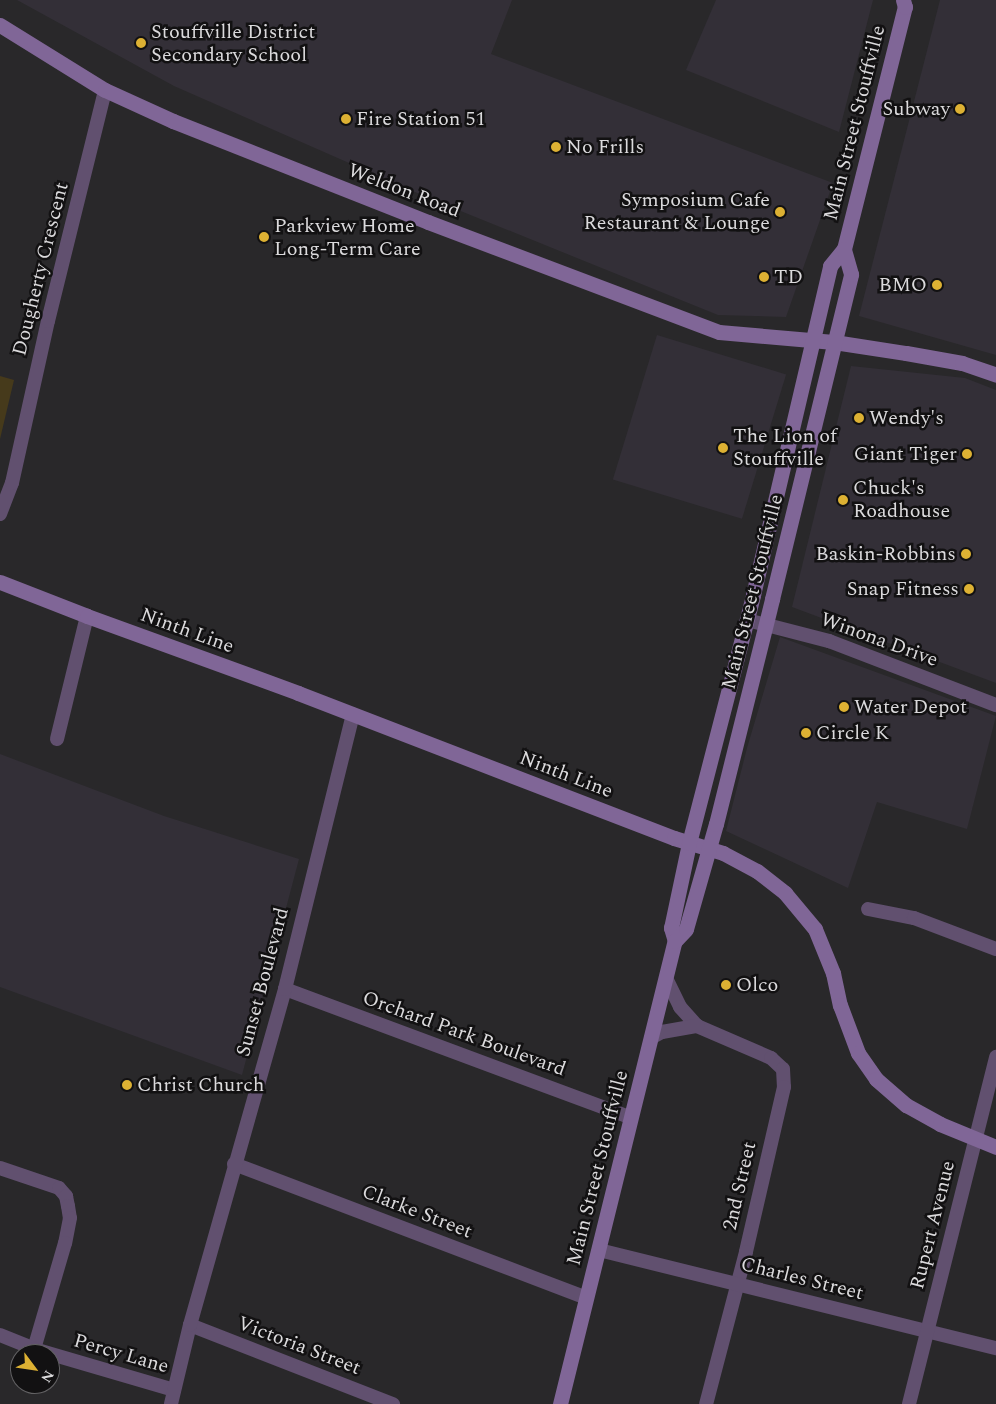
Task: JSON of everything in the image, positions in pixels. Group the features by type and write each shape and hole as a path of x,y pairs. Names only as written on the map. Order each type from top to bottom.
{"main road":[{"name":"Main Street Stouffville","path":"676,941 671,928 689,843 747,620 830,266 844,248 906,2"},
{"name":"Weldon Road","path":"0,25 105,90 173,121 719,332 834,342 962,363 996,375"},
{"name":"Main Street Stouffville","path":"560,1404 666,978 676,941 686,929 709,849 765,625 851,274 844,248"},
{"name":"Ninth Line","path":"0,582 353,714 689,843 723,853 757,871 785,893 815,929 833,973 840,1005 858,1053 876,1079 906,1105 940,1124 996,1147"}],"street":[{"name":"Dougherty Crescent","path":"0,514 12,483 48,321 105,90"},
{"path":"57,739 87,616"},
{"name":"Winona Drive","path":"747,620 829,641 996,705"},
{"name":"Sunset Boulevard","path":"173,1397 190,1325 234,1164 285,989 353,714"},
{"path":"868,909 914,918 996,949"},
{"name":"2nd Street","path":"666,978 680,1007 697,1026 771,1058 783,1069 784,1086 738,1284 706,1404"},
{"name":"Orchard Park Boulevard","path":"285,989 630,1117"},
{"path":"651,1038 662,1032 697,1026"},
{"name":"Rupert Avenue","path":"909,1404 996,1057"},
{"name":"Clarke Street","path":"234,1164 586,1298"},
{"path":"0,1168 59,1188 66,1196 70,1218 65,1242 35,1344"},
{"name":"Charles Street","path":"599,1250 996,1348"},
{"name":"Victoria Street","path":"190,1325 393,1404"},
{"name":"Percy Lane","path":"0,1335 22,1344"},
{"name":"Percy Lane","path":"60,1358 173,1397"}],"shaded area":[{"path":"17,0 512,0 491,54 833,183 786,317 718,315 431,199 174,86"},
{"path":"716,0 873,0 839,132 686,70"},
{"path":"940,0 996,0 996,355 859,316"},
{"path":"657,335 786,374 742,519 613,479"},
{"path":"851,366 965,378 996,390 996,683 792,607"},
{"path":"0,376 14,380 0,439"},
{"path":"780,637 996,716 967,829 877,802 848,888 726,831 747,748"},
{"path":"0,754 164,816 299,859 242,1075 0,987"}],"place":[{"name":"Stouffville District Secondary School","path":"141,43"},
{"name":"Subway","path":"960,109"},
{"name":"Fire Station 51","path":"346,119"},
{"name":"No Frills","path":"556,147"},
{"name":"Symposium Cafe Restaurant & Lounge","path":"780,212"},
{"name":"Parkview Home Long-Term Care","path":"264,237"},
{"name":"TD","path":"764,277"},
{"name":"BMO","path":"937,285"},
{"name":"Wendy's","path":"859,418"},
{"name":"The Lion of Stouffville","path":"723,448"},
{"name":"Giant Tiger","path":"967,454"},
{"name":"Chuck's Roadhouse","path":"843,500"},
{"name":"Baskin-Robbins","path":"966,554"},
{"name":"Snap Fitness","path":"969,589"},
{"name":"Water Depot","path":"844,707"},
{"name":"Circle K","path":"806,733"},
{"name":"Olco","path":"726,985"},
{"name":"Christ Church","path":"127,1085"}]}
